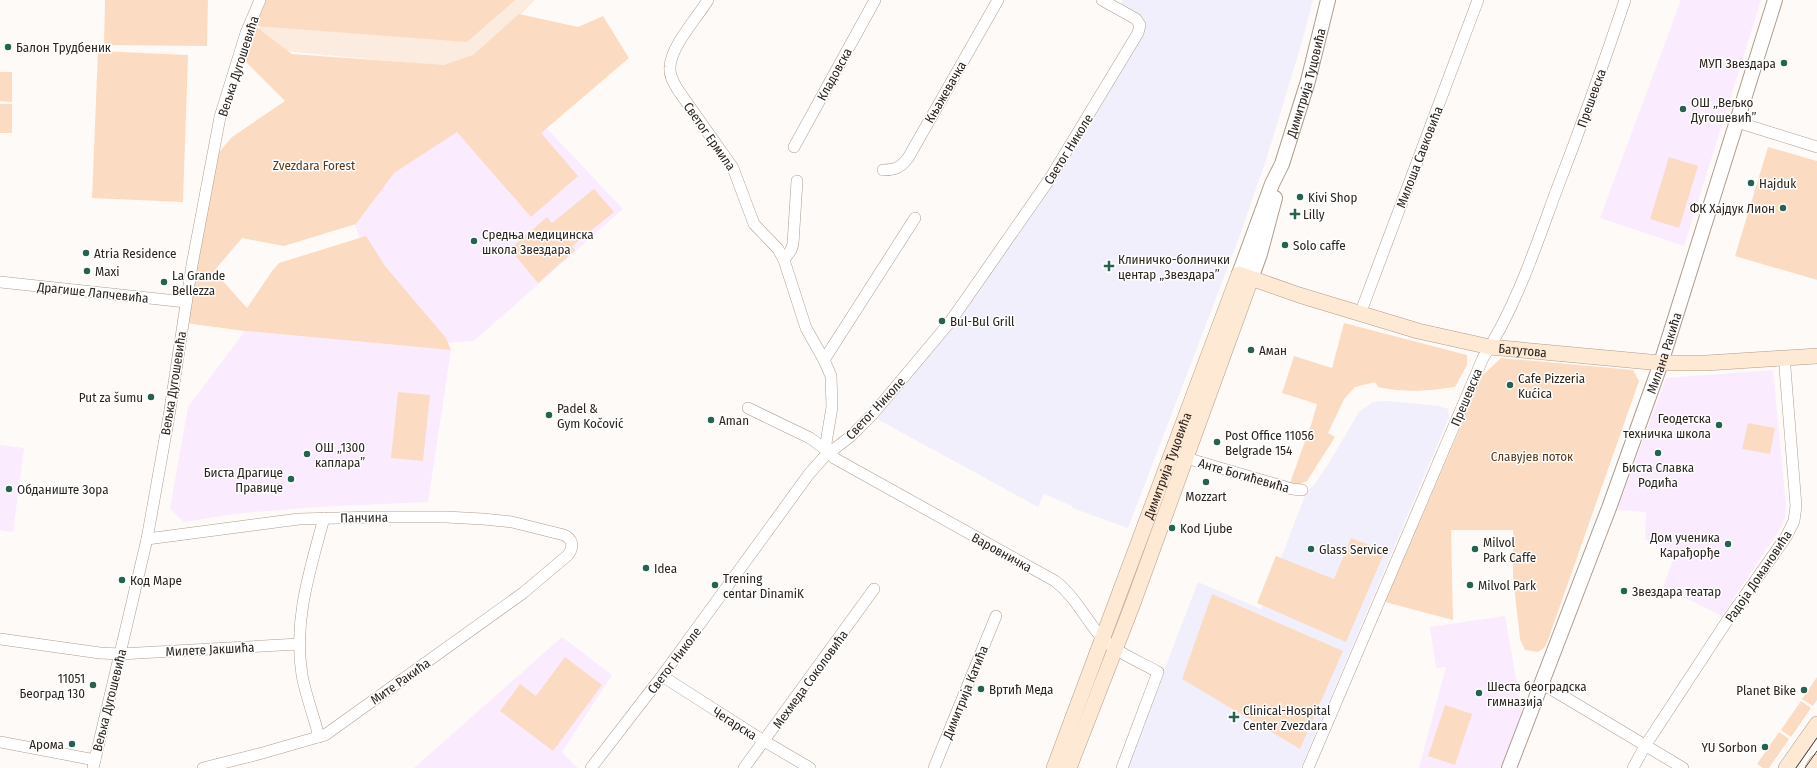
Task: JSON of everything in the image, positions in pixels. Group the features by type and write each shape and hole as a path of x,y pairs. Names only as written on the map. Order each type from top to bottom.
{"main road":[{"name":"Батутова","path":"1245,276 1360,314 1435,335 1490,347 1661,363 1706,363 1817,356"},
{"name":"Димитрија Туцовића","path":"1069,768 1116,648 1186,458 1245,276"},
{"name":"Димитрија Туцовића","path":"1054,768 1245,276"},
{"path":"1786,768 1817,724"},
{"path":"1813,768 1817,762"}],"street":[{"name":"Вељка Дугошевића","path":"94,764 147,539 169,416 186,302 220,117 246,33 260,0"},
{"name":"Светог Ермила","path":"708,0 677,47 671,61 671,77 733,168 754,224 778,249 784,260 806,328 831,376 832,407 826,440 830,452"},
{"name":"Кладовска","path":"794,147 875,0"},
{"name":"Књажевачка","path":"883,170 898,168 902,166 908,158 998,0"},
{"name":"Светог Николе","path":"591,768 662,676 809,474 830,452 851,436 872,415 950,322 1049,180 1138,33 1140,25 1136,19 1102,0"},
{"name":"Димитрија Туцовића","path":"1245,276 1272,184 1282,164 1308,80 1328,0"},
{"name":"Милоша Савковића","path":"1360,314 1478,0"},
{"name":"Прешевска","path":"1308,768 1483,358 1496,339 1530,262 1597,84 1625,0"},
{"name":"Милана Ракића","path":"1509,768 1609,508 1661,363 1775,0"},
{"path":"1736,122 1817,147"},
{"path":"784,260 793,244 797,181"},
{"path":"824,360 915,218"},
{"name":"Драгише Лапчевића","path":"0,282 186,302"},
{"name":"Радоја Домановића","path":"1633,768 1645,746 1727,621 1786,537 1794,520 1796,506 1785,358"},
{"name":"Варовничка","path":"748,408 810,438 830,452 843,464 1055,581 1070,596 1103,639 1158,672 1122,768"},
{"name":"Анте Богићевића","path":"1186,458 1292,489 1302,490"},
{"name":"Панчина","path":"147,539 299,519 446,517 512,522 564,535 570,539 572,546"},
{"path":"319,737 306,695 302,676 299,644 303,600 324,518"},
{"name":"Мите Ракића","path":"203,768 319,737 523,593 568,555 572,546"},
{"name":"Мехмеда Соколовића","path":"744,768 874,589"},
{"name":"Димитрија Катића","path":"934,768 996,616"},
{"name":"Милете Јакшића","path":"0,639 100,653 120,654 299,644"},
{"name":"Чегарска","path":"662,676 764,741 810,768"},
{"path":"1541,683 1683,768"},
{"path":"0,742 94,764"}],"shaded area":[{"path":"273,0 535,0 484,52 465,68 250,48"},
{"name":"Клиничко-болнички центар „Звездара”","path":"1123,0 1313,0 1299,52 1266,160 1236,246 1128,528 1072,508 1072,506 1044,494 1038,507 877,419 956,320 1140,25 1118,8"},
{"name":"ОШ „Вељко Дугошевић”","path":"1681,0 1761,0 1684,246 1600,218"},
{"name":"Средња медицинска школа Звездара","path":"501,80 623,209 474,341 432,344 372,272 350,211"},
{"name":"ОШ „1300 каплара”","path":"245,331 451,350 428,502 315,507 234,514 184,522 170,509 188,407"},
{"path":"1773,370 1786,505 1785,515 1783,524 1722,616 1663,587 1676,552 1663,548 1645,539 1646,512 1617,510 1666,378"},
{"path":"1388,401 1439,406 1448,409 1449,417 1301,768 1127,768 1198,582 1261,609 1307,491 1313,486 1329,463 1359,412 1373,402"},
{"name":"Обданиште Зора","path":"0,445 24,448 13,532 0,530"},
{"name":"Шеста београдска гимназија","path":"1505,616 1523,718 1503,768 1419,768 1446,667 1436,668 1430,627"},
{"path":"562,637 612,675 562,752 578,768 414,768"}],"green space":[{"path":"105,0 208,0 207,46 104,45"},
{"name":"Zvezdara Forest","path":"260,0 515,0 467,42 255,26 292,54 444,65 473,55 519,14 578,27 603,16 629,58 541,133 578,176 531,217 457,132 394,173 356,224 284,246 242,238 214,271 247,308 279,263 366,236 385,266 446,338 451,350 245,331 185,323 215,157 232,137 285,101 239,55"},
{"path":"98,51 188,55 183,202 92,198"},
{"path":"0,72 12,72 12,102 0,101"},
{"path":"0,104 12,104 12,133 0,133"},
{"name":"ФК Хајдук Лион","path":"1768,147 1817,161 1817,280 1735,256"},
{"path":"1669,157 1698,166 1679,228 1650,219"},
{"path":"594,189 614,212 572,246 575,250 538,283 510,249 547,217 552,223"},
{"path":"1344,323 1467,355 1467,365 1455,387 1407,391 1378,387 1375,382 1355,387 1344,399 1328,433 1335,437 1307,481 1300,484 1290,483 1317,404 1282,393 1294,356 1332,368"},
{"name":"Славујев поток","path":"1501,358 1633,370 1639,381 1548,640 1545,647 1538,652 1525,650 1520,639 1513,577 1513,530 1451,530 1453,620 1385,602 1483,375"},
{"path":"398,392 430,395 423,461 391,458"},
{"path":"1748,423 1775,428 1770,454 1742,449"},
{"path":"1351,538 1385,551 1346,642 1257,603 1276,556 1334,579"},
{"path":"1212,594 1343,651 1300,749 1182,679"},
{"path":"565,657 602,685 553,751 500,711 520,684 536,696"},
{"path":"1817,677 1817,700 1813,706 1802,699"},
{"path":"1801,701 1811,708 1791,737 1781,730"},
{"path":"1445,705 1472,714 1455,765 1428,756"},
{"path":"1779,732 1789,739 1769,768 1763,768 1757,764"}],"tram line":[{"path":"1796,768 1817,738"},
{"path":"1805,768 1817,751"}],"place":[{"name":"Балон Трудбеник","path":"8,47"},
{"name":"МУП Звездара","path":"1784,63"},
{"name":"ОШ „Вељко Дугошевић”","path":"1683,109"},
{"name":"Hajduk","path":"1751,183"},
{"name":"Kivi Shop","path":"1300,197"},
{"name":"ФК Хајдук Лион","path":"1783,208"},
{"name":"Lilly","path":"1295,214"},
{"name":"Средња медицинска школа Звездара","path":"474,241"},
{"name":"Solo caffe","path":"1285,245"},
{"name":"Atria Residence","path":"86,253"},
{"name":"Клиничко-болнички центар „Звездара”","path":"1109,266"},
{"name":"Maxi","path":"87,271"},
{"name":"La Grande Bellezza","path":"164,282"},
{"name":"Bul-Bul Grill","path":"942,321"},
{"name":"Аман","path":"1251,350"},
{"name":"Cafe Pizzeria Kućica","path":"1510,385"},
{"name":"Put za šumu","path":"151,397"},
{"name":"Padel & Gym Kočović","path":"549,415"},
{"name":"Aman","path":"711,420"},
{"name":"Геодетска техничка школа","path":"1719,425"},
{"name":"Post Office 11056 Belgrade 154","path":"1217,442"},
{"name":"Биста Славка Родића","path":"1658,453"},
{"name":"ОШ „1300 каплара”","path":"307,454"},
{"name":"Биста Драгице Правице","path":"291,479"},
{"name":"Mozzart","path":"1206,482"},
{"name":"Обданиште Зора","path":"9,489"},
{"name":"Kod Ljube","path":"1172,528"},
{"name":"Дом ученика Карађорђе","path":"1728,544"},
{"name":"Glass Service","path":"1311,549"},
{"name":"Milvol Park Caffe","path":"1475,549"},
{"name":"Idea","path":"646,568"},
{"name":"Код Маре","path":"122,580"},
{"name":"Trening centar DinamiK","path":"715,585"},
{"name":"Milvol Park","path":"1470,585"},
{"name":"Звездара театар","path":"1624,591"},
{"name":"11051 Београд 130","path":"93,685"},
{"name":"Вртић Меда","path":"981,689"},
{"name":"Planet Bike","path":"1804,690"},
{"name":"Шеста београдска гимназија","path":"1479,693"},
{"name":"Clinical-Hospital Center Zvezdara","path":"1234,717"},
{"name":"Арома","path":"72,744"},
{"name":"YU Sorbon","path":"1765,747"}]}
